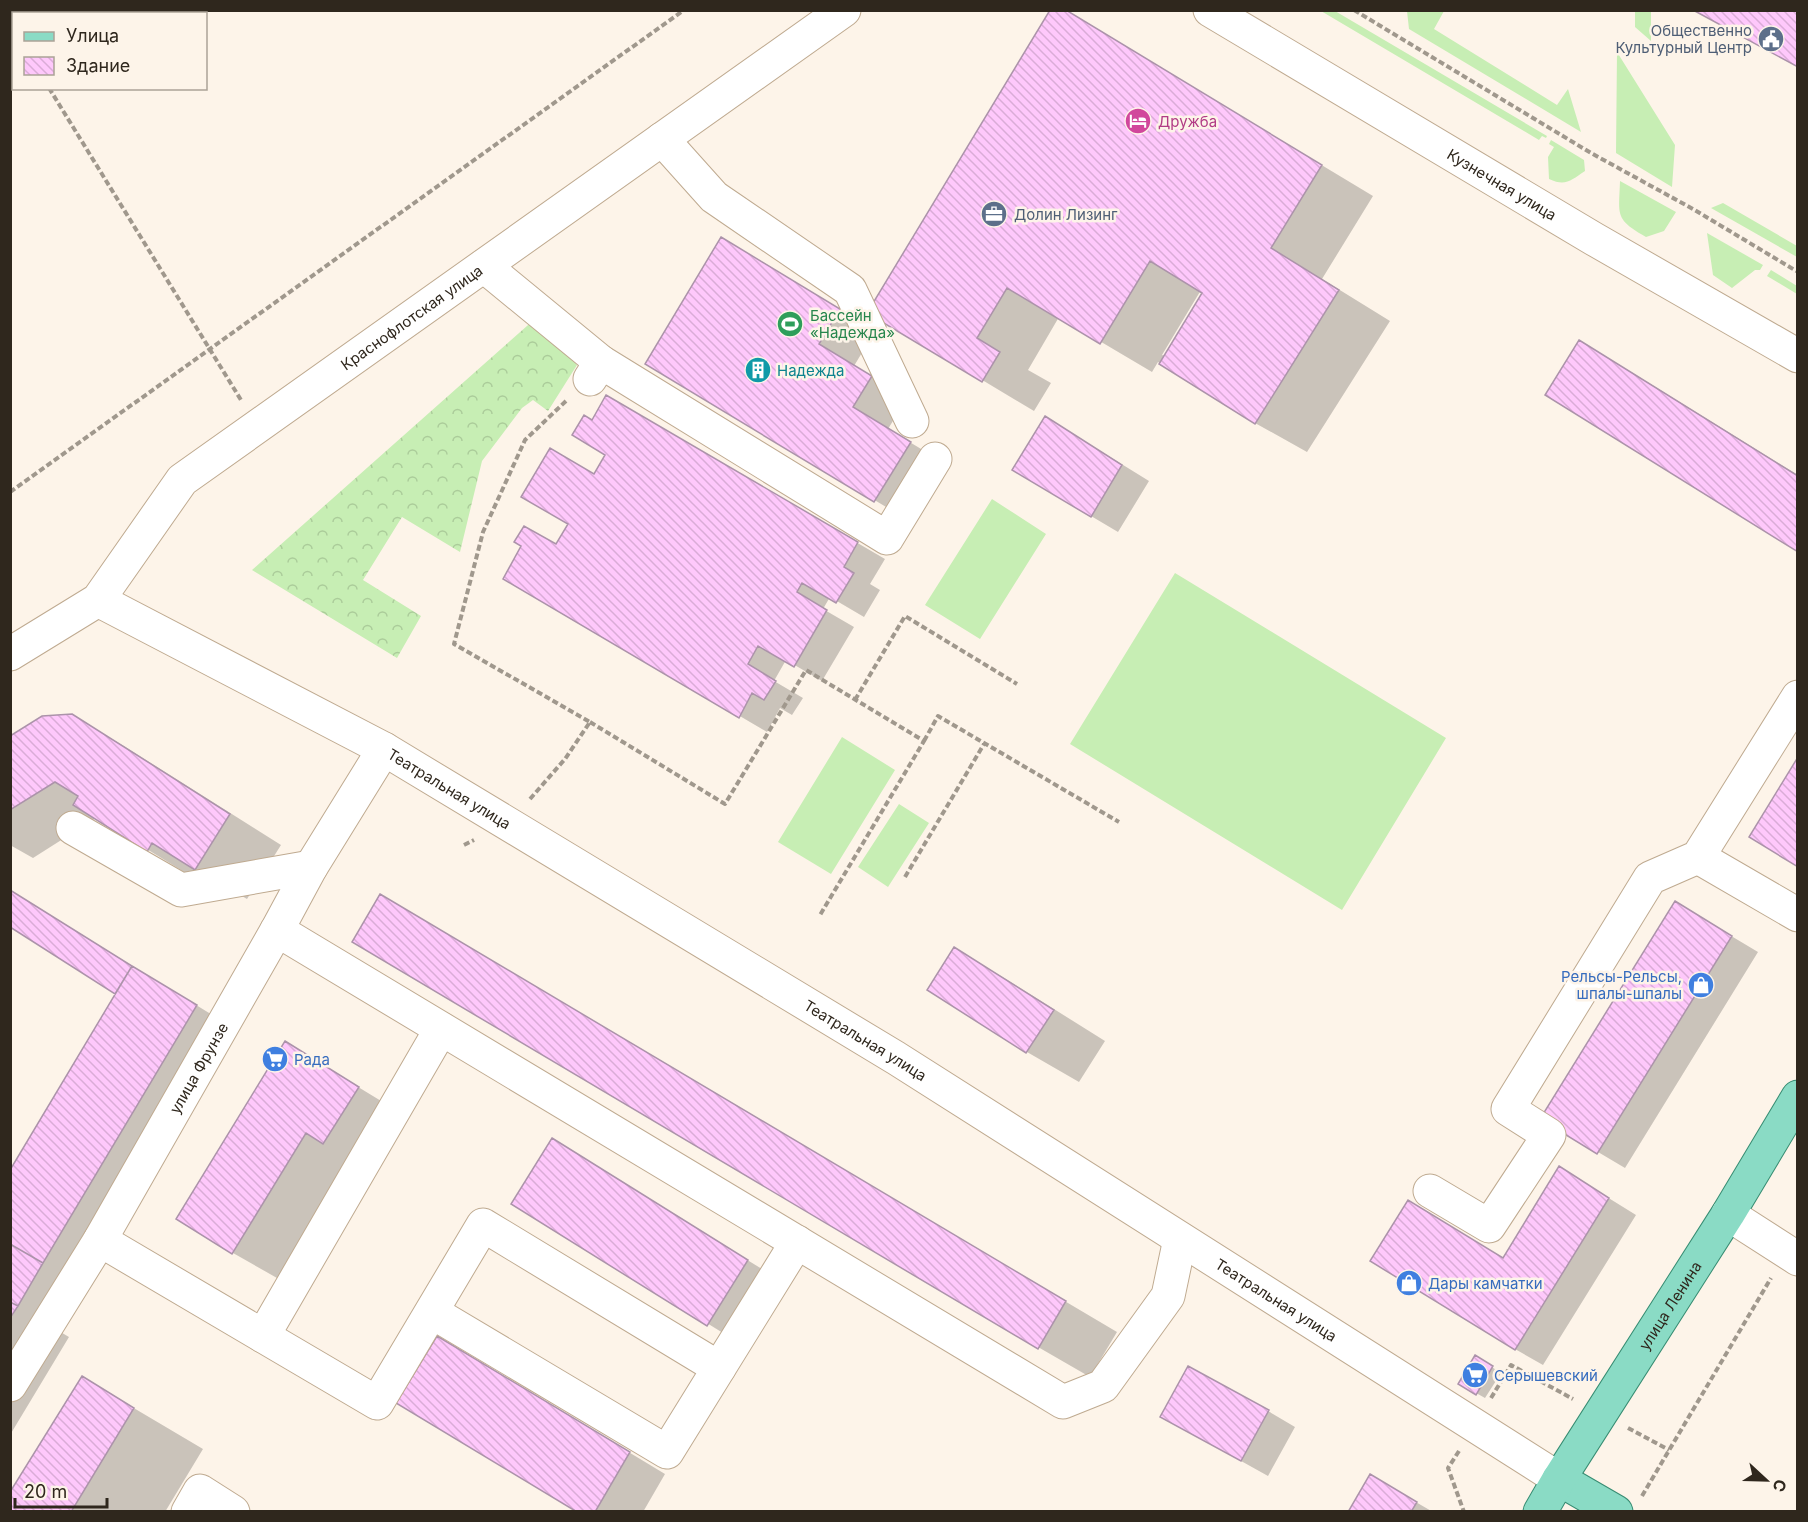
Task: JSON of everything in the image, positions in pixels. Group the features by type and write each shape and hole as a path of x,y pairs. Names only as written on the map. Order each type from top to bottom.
{"main road":[{"name":"улица Ленина","path":"1540,1512 1728,1214 1797,1097"},
{"name":"Театральная улица","path":"1559,1479 1628,1506"}],"street":[{"name":"Краснофлотская улица","path":"10,654 98,600 182,480 844,10"},
{"name":"Кузнечная улица","path":"1210,10 1594,239 1797,356"},
{"path":"662,140 714,197 850,290 912,421"},
{"path":"484,266 596,370 887,538 935,459"},
{"name":"Театральная улица","path":"98,600 384,749 896,1058 1559,1479"},
{"path":"1430,1191 1489,1226 1549,1135 1508,1109 1650,878 1698,857 1797,697"},
{"name":"улица Фрунзе","path":"10,1385 100,1240 311,867 384,749"},
{"path":"73,828 181,890 311,867"},
{"path":"1698,857 1797,915"},
{"path":"277,930 1064,1402 1103,1386 1168,1296 1180,1239"},
{"path":"263,1336 441,1029"},
{"path":"1728,1214 1792,1255"},
{"path":"100,1240 377,1403 483,1225 719,1368"},
{"path":"432,1312 667,1452 797,1242"},
{"path":"188,1512 200,1491 233,1512"}],"path":[{"path":"10,492 684,10"},
{"path":"1354,10 1591,153 1693,209 1797,272"},
{"path":"50,90 257,426"},
{"path":"596,370 525,440 483,532 454,644 590,722 725,804 806,670 924,741"},
{"path":"855,700 905,616 1017,684"},
{"path":"820,915 938,716 1119,822"},
{"path":"541,788 565,759 590,722"},
{"path":"905,877 984,744"},
{"path":"1628,1506 1792,1255"},
{"path":"1448,1468 1464,1512"}],"green space":[{"path":"1321,11 1335,11 1547,136 1546,138 1542,136 1539,140"},
{"path":"1407,11 1444,11 1434,29 1557,105 1568,89 1581,132 1409,29"},
{"path":"1635,11 1651,11 1651,41 1635,27"},
{"path":"1617,52 1675,145 1672,187 1616,153"},
{"path":"1551,140 1584,160 1585,171 1572,180 1564,182 1549,179 1548,157 1554,147 1549,144"},
{"path":"1620,181 1676,212 1664,231 1646,237 1623,220 1619,209"},
{"path":"1723,203 1797,246 1797,257 1711,208"},
{"path":"1707,233 1763,265 1760,270 1755,270 1732,288 1713,275"},
{"path":"1771,270 1797,286 1797,294 1767,276"},
{"path":"536,318 577,365 548,411 533,400 522,408 482,461 460,552 402,517 363,580 421,616 397,658 252,570"},
{"path":"992,499 1046,534 980,639 925,605"},
{"path":"1175,573 1446,738 1342,910 1070,744"},
{"path":"842,737 895,770 831,874 778,842"},
{"path":"899,804 929,823 888,887 858,867"}],"building":[{"path":"1050,10 1066,10 1322,165 1271,248 1339,290 1255,424 1159,364 1202,293 1150,261 1100,344 1007,288 977,338 1000,352 982,382 867,313"},
{"name":"Общественно Культурный Центр","path":"1693,10 1798,10 1798,67"},
{"name":"Надежда","path":"721,237 840,309 819,344 872,376 853,407 911,442 874,502 645,364"},
{"path":"1579,340 1798,476 1798,552 1545,395"},
{"path":"606,395 858,542 844,567 854,573 836,603 802,583 797,592 827,610 794,667 758,646 748,664 776,681 764,700 752,693 739,718 503,579 521,546 514,542 524,526 556,544 568,524 521,497 550,448 594,474 605,455 572,435 584,415 592,420"},
{"path":"1045,416 1122,465 1091,517 1012,470"},
{"path":"72,714 230,814 195,870 152,843 147,852 73,805 78,796 55,782 10,810 10,736 42,716"},
{"path":"1798,757 1798,867 1749,837"},
{"path":"10,890 132,966 115,994 10,927"},
{"path":"380,894 1066,1301 1038,1349 352,942"},
{"path":"1675,901 1732,936 1597,1154 1540,1119"},
{"path":"954,947 1054,1010 1026,1053 927,990"},
{"path":"132,966 197,1005 43,1263 10,1244 10,1170"},
{"path":"285,1041 359,1087 323,1144 306,1133 232,1254 176,1219"},
{"path":"552,1138 748,1260 707,1326 511,1204"},
{"path":"1559,1166 1609,1198 1515,1350 1370,1261 1408,1200 1503,1258"},
{"path":"10,1244 43,1263 18,1306 10,1302"},
{"path":"10,1302 18,1306 10,1318"},
{"path":"437,1336 630,1452 595,1512 577,1512 396,1403"},
{"name":"Серышевский","path":"1475,1355 1493,1366 1476,1395 1458,1384"},
{"path":"1188,1366 1269,1410 1241,1461 1160,1417"},
{"path":"82,1376 134,1408 71,1512 10,1512 10,1492"},
{"path":"1370,1474 1417,1502 1411,1512 1348,1512"}],"place":[{"name":"Общественно Культурный Центр","path":"1771,39"},
{"name":"Дружба","path":"1138,121"},
{"name":"Долин Лизинг","path":"994,214"},
{"name":"Бассейн «Надежда»","path":"790,324"},
{"name":"Надежда","path":"758,370"},
{"name":"Рельсы-Рельсы, шпалы-шпалы","path":"1701,985"},
{"name":"Рада","path":"275,1059"},
{"name":"Дары камчатки","path":"1409,1283"},
{"name":"Серышевский","path":"1475,1375"}]}
